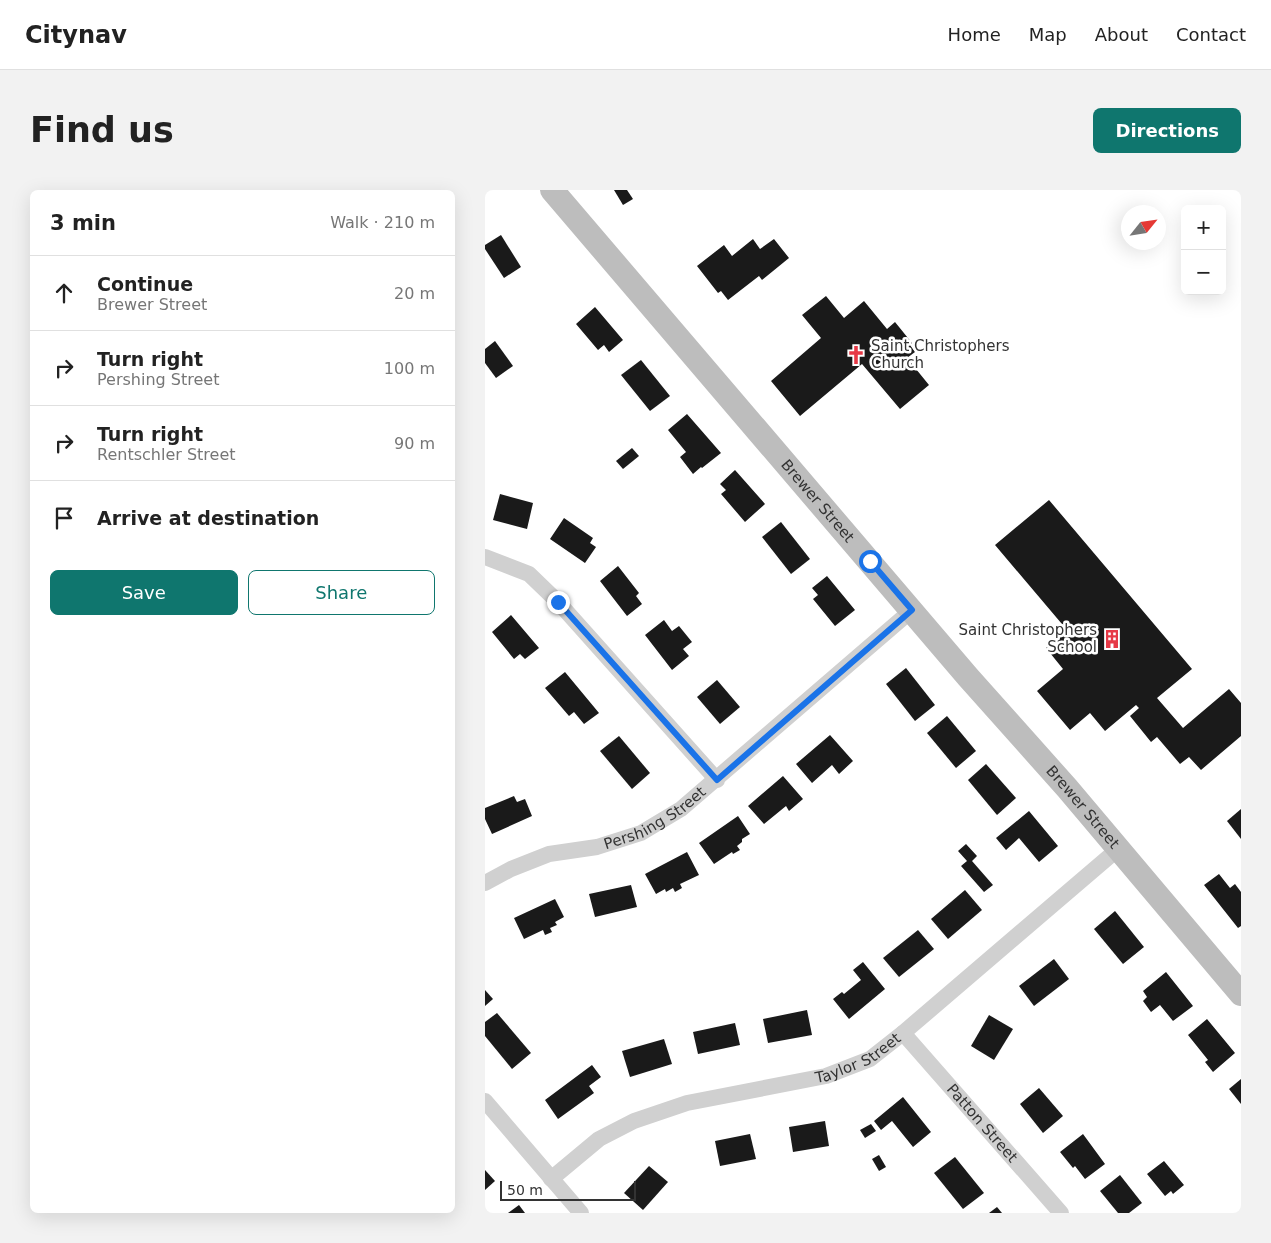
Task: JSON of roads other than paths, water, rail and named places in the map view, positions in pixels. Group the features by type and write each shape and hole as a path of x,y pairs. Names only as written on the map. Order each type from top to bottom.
{"street":[{"name":"Brewer Street","path":"552,190 1118,849 1238,985"},
{"path":"485,557 529,574 541,585 717,780"},
{"name":"Pershing Street","path":"485,883 511,869 549,854 597,847 641,833 681,809 717,780 912,610"},
{"name":"Taylor Street","path":"551,1179 599,1139 634,1121 687,1103 826,1076 870,1059 1118,849"},
{"name":"Patton Street","path":"903,1033 1061,1213"},
{"path":"485,1101 581,1213"}],"place":[{"name":"Saint Christophers Church","path":"856,355"},
{"name":"Saint Christophers School","path":"1112,639"}]}
